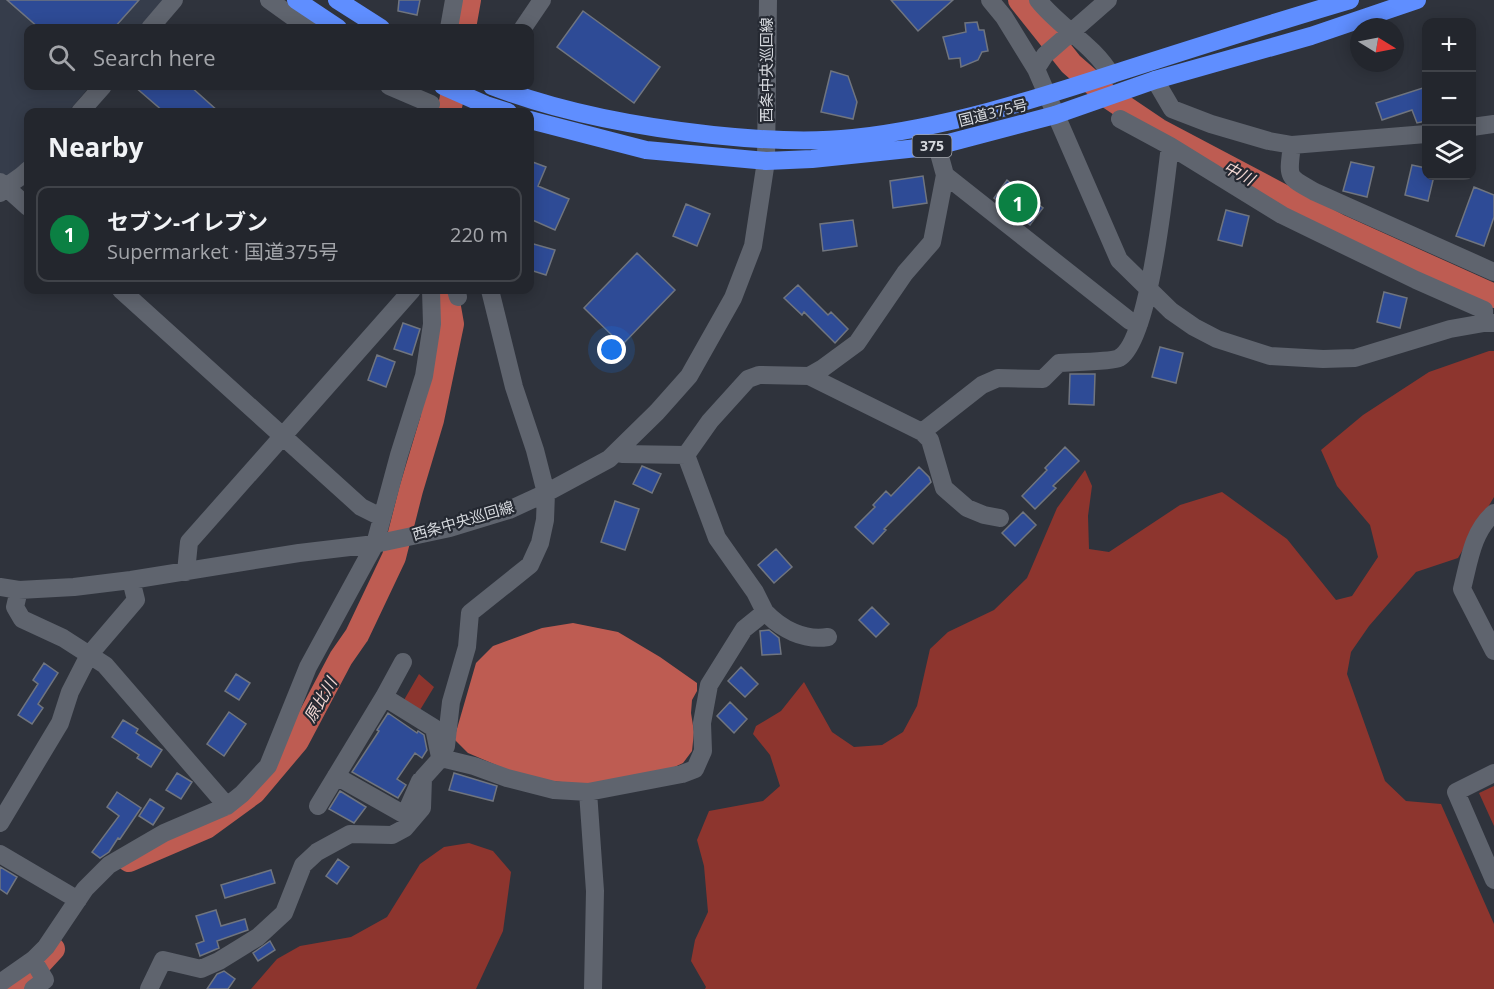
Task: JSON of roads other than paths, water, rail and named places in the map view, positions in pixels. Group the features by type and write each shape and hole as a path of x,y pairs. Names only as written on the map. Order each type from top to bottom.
{"highway":[{"path":"296,0 332,24"},
{"path":"337,0 375,24"},
{"name":"国道375号","path":"505,90 550,105 650,128 767,140 813,141 851,138 916,129 1048,96 1350,0"},
{"name":"国道375号","path":"534,121 646,150 766,161 812,159 937,146 1055,116 1149,82 1311,36 1416,0"},
{"path":"449,90 481,108"}],"street":[{"path":"153,24 174,0"},
{"path":"269,0 302,24"},
{"path":"450,24 454,0"},
{"path":"526,24 542,0"},
{"name":"西条中央巡回線","path":"0,587 19,590 74,587 380,543 450,528 509,510 546,494 609,459 657,412 689,376 733,298 753,246 766,161 768,0"},
{"path":"990,0 1040,62 1055,116 1119,260 1148,290 1179,316 1217,339 1270,356 1294,358 1355,358 1450,329 1489,323 1484,310 1282,215 1170,146 1120,119"},
{"path":"1038,0 1069,36 1104,64 1111,75"},
{"path":"1040,62 1108,0"},
{"path":"1149,82 1172,109 1211,124 1292,145 1422,134"},
{"path":"84,108 99,90"},
{"path":"396,90 428,108"},
{"path":"430,108 435,90"},
{"path":"483,108 491,90"},
{"path":"1476,126 1494,124"},
{"path":"1292,145 1289,171 1293,179 1315,192 1494,272"},
{"path":"808,376 857,343 905,273 932,242 945,175 937,146"},
{"path":"922,432 982,385 998,378 1043,379 1059,363 1118,359 1130,348 1148,290 1170,146"},
{"path":"24,175 2,187 24,204"},
{"path":"945,175 1130,321 1139,324"},
{"path":"125,294 360,507 381,517"},
{"path":"186,572 189,542 282,434 408,294"},
{"path":"0,983 33,960 46,947 85,889 109,865 164,833 226,806 242,794 268,766 309,667 380,543 381,517 424,376 432,324 431,294"},
{"path":"336,776 405,815 418,783 441,758 446,746 451,702 467,646 470,614 530,565 540,543 545,520 546,494 536,450 514,387 491,294"},
{"path":"686,455 710,421 748,379 759,375 808,376 922,432 930,440 944,488 967,508 1000,518"},
{"path":"616,452 686,455"},
{"path":"686,455 717,538 755,592 765,612 774,622 796,635 828,637"},
{"path":"1494,513 1488,518 1474,540 1462,589 1494,651"},
{"path":"0,823 60,723 70,692 89,655 136,600 131,580"},
{"path":"19,590 15,607 22,619 63,638 105,664 226,806"},
{"path":"441,758 554,790 588,792 682,774 695,769 703,751 702,723 709,685 744,629 765,612"},
{"path":"318,806 403,662"},
{"path":"384,697 434,728 441,758"},
{"path":"1494,773 1456,792 1494,880"},
{"path":"149,989 163,960 201,969 219,961 258,937 284,912 303,865 316,852 350,834 392,835 405,828 422,808 423,778"},
{"path":"588,792 595,891 593,989"},
{"path":"0,855 78,900"},
{"path":"33,960 45,986"}],"waterway":[{"name":"原比川","path":"465,24 469,0"},
{"name":"中川","path":"1020,0 1071,64 1109,97 1158,130 1341,227 1494,296"},
{"name":"原比川","path":"450,108 453,90"},
{"name":"原比川","path":"129,860 206,827 254,792 297,741 341,658 357,635 394,557 432,420 452,324 447,294"},
{"name":"原比川","path":"8,989 30,974 53,949"}],"place":[{"name":"セブン-イレブン","path":"1018,203"}]}
